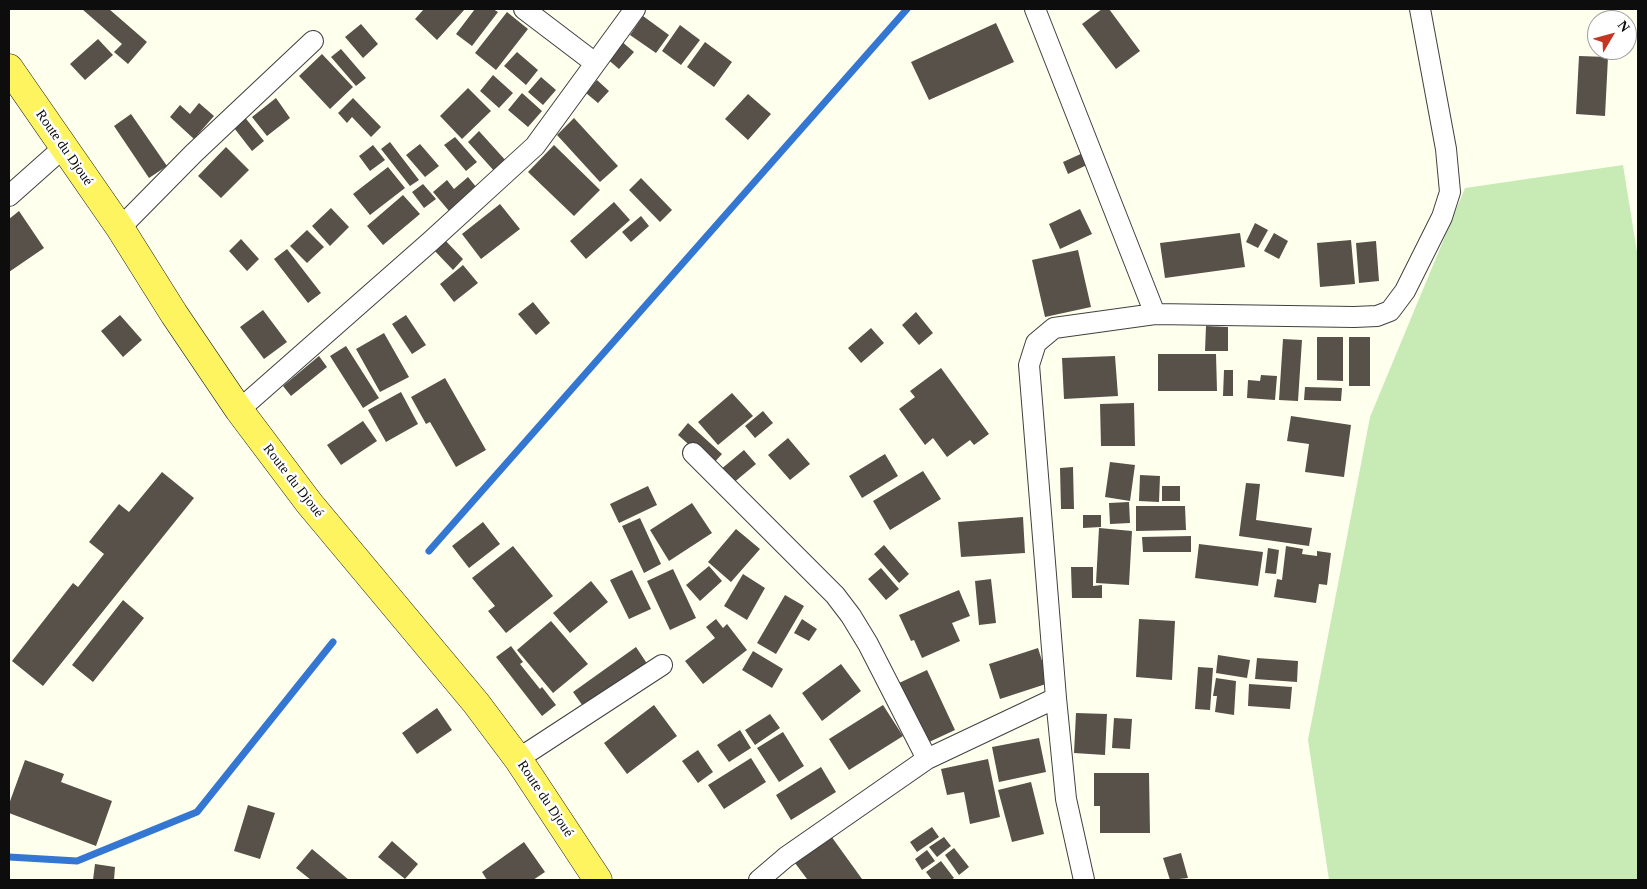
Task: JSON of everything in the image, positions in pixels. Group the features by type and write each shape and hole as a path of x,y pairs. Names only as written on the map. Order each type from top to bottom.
{"main road":[{"name":"Route du Djoué","path":"9,68 120,228 174,314 239,410 309,503 476,703 518,759 598,880"}],"street":[{"path":"524,9 595,63"},
{"path":"239,410 535,146 635,9"},
{"path":"1035,9 1155,314"},
{"path":"1084,880 1066,799 1056,698 1029,365 1036,343 1054,328 1155,314 1378,316 1390,311 1399,302 1442,217 1450,192 1446,149 1420,9"},
{"path":"120,228 194,153 313,41"},
{"path":"9,196 63,148"},
{"path":"693,454 835,595 851,616 868,644 927,759"},
{"path":"518,759 662,665"},
{"path":"759,880 786,857 927,759 1056,698"}],"green space":[{"path":"1623,165 1638,258 1638,880 1329,880 1308,740 1370,417 1465,188"}],"building":[{"path":"82,9 109,9 147,42 128,64 114,52 122,44"},
{"path":"424,9 465,9 437,40 415,19"},
{"path":"475,9 493,9 498,12 472,46 456,34"},
{"path":"1102,9 1109,9 1140,51 1116,69 1082,24"},
{"path":"507,12 528,29 496,70 475,53"},
{"path":"643,16 669,35 656,53 630,35"},
{"path":"996,23 1014,62 929,100 911,62"},
{"path":"361,24 378,44 363,58 345,37"},
{"path":"680,25 700,40 681,65 662,51"},
{"path":"98,39 113,55 85,80 70,64"},
{"path":"620,40 634,52 619,69 605,57"},
{"path":"705,42 732,62 714,87 687,67"},
{"path":"341,49 366,78 356,86 331,57"},
{"path":"517,52 538,70 526,85 504,66"},
{"path":"322,54 353,87 330,109 299,76"},
{"path":"1579,56 1587,56 1587,60 1608,60 1605,116 1576,114"},
{"path":"493,75 513,93 499,108 480,91"},
{"path":"541,77 556,90 543,105 528,92"},
{"path":"597,80 609,91 598,103 586,93"},
{"path":"468,88 491,111 462,139 440,116"},
{"path":"522,93 542,111 528,127 508,110"},
{"path":"748,94 771,114 748,140 725,119"},
{"path":"276,98 290,118 267,136 252,117"},
{"path":"353,98 381,127 371,137 352,117 347,123 338,113"},
{"path":"199,103 214,116 194,139 170,117 180,105 190,114"},
{"path":"131,114 167,166 149,178 114,126"},
{"path":"243,115 264,141 252,151 231,124"},
{"path":"574,118 618,166 600,182 557,135"},
{"path":"479,131 507,162 496,173 468,142"},
{"path":"455,137 477,162 466,171 444,145"},
{"path":"390,142 419,180 410,186 381,149"},
{"path":"420,144 439,166 425,177 406,155"},
{"path":"373,145 385,160 370,171 359,156"},
{"path":"554,145 600,190 574,216 528,172"},
{"path":"226,147 249,170 221,198 198,176"},
{"path":"1085,152 1091,163 1068,174 1063,162"},
{"path":"388,167 405,188 370,215 353,194"},
{"path":"468,177 477,188 449,211 433,192 447,180 454,189"},
{"path":"641,178 672,210 660,222 629,190"},
{"path":"423,184 436,199 424,208 412,192"},
{"path":"403,195 420,214 383,245 367,226"},
{"path":"614,202 630,220 586,259 570,241"},
{"path":"500,204 520,229 481,259 462,234"},
{"path":"331,208 349,227 330,246 312,226"},
{"path":"1080,209 1092,234 1060,249 1049,224"},
{"path":"19,211 44,248 9,272 9,219"},
{"path":"641,216 649,226 631,242 622,232"},
{"path":"1255,223 1268,230 1258,248 1246,242"},
{"path":"307,230 324,247 307,263 290,246"},
{"path":"1240,233 1245,267 1165,278 1160,243"},
{"path":"1274,233 1288,241 1279,259 1264,251"},
{"path":"443,238 463,259 453,270 432,248"},
{"path":"241,239 259,259 247,271 229,251"},
{"path":"1351,240 1355,284 1320,287 1317,243"},
{"path":"1376,241 1379,281 1359,283 1356,243"},
{"path":"287,249 321,293 308,303 274,259"},
{"path":"1078,250 1091,307 1045,317 1032,260"},
{"path":"463,265 478,283 454,302 440,284"},
{"path":"533,302 550,323 536,335 518,314"},
{"path":"263,310 287,342 264,359 240,327"},
{"path":"916,312 933,333 919,345 902,325"},
{"path":"120,315 142,340 123,357 101,331"},
{"path":"406,315 426,345 412,354 392,324"},
{"path":"1206,326 1228,327 1228,351 1205,351"},
{"path":"871,328 884,343 861,363 848,348"},
{"path":"384,333 409,377 380,392 356,349"},
{"path":"1317,337 1343,337 1343,381 1317,380"},
{"path":"1349,337 1370,337 1370,386 1349,386"},
{"path":"1283,339 1302,340 1298,401 1279,400"},
{"path":"346,346 379,398 363,408 330,356"},
{"path":"1158,354 1216,354 1217,391 1158,391"},
{"path":"319,356 327,367 291,396 283,386"},
{"path":"1115,356 1118,396 1064,399 1062,358"},
{"path":"941,368 989,434 974,445 970,440 947,457 933,438 925,445 899,409 915,397 910,391"},
{"path":"1224,370 1233,370 1233,396 1223,396"},
{"path":"1261,375 1277,376 1275,400 1247,398 1248,380 1260,381"},
{"path":"445,378 486,450 456,467 430,422 426,424 411,397"},
{"path":"1305,387 1342,388 1341,401 1304,400"},
{"path":"401,392 418,424 386,442 368,410"},
{"path":"732,393 753,416 718,445 698,422"},
{"path":"1134,403 1135,446 1101,446 1100,404"},
{"path":"763,411 773,423 755,438 745,426"},
{"path":"1291,416 1351,425 1344,477 1305,472 1309,444 1287,441"},
{"path":"363,421 377,441 341,465 327,445"},
{"path":"688,423 722,454 712,465 678,435"},
{"path":"788,438 810,464 790,480 768,455"},
{"path":"744,450 756,464 732,484 720,470"},
{"path":"885,454 898,476 862,498 849,476"},
{"path":"1110,462 1135,465 1130,501 1105,497"},
{"path":"1073,467 1074,509 1061,509 1060,468"},
{"path":"923,471 941,499 890,530 873,501"},
{"path":"162,472 194,498 43,686 12,661 73,583 78,587 104,554 89,542 119,504 129,512"},
{"path":"1140,475 1160,476 1159,502 1139,501"},
{"path":"1246,483 1260,484 1256,520 1312,528 1309,546 1239,536"},
{"path":"648,486 657,505 619,523 610,504"},
{"path":"1162,486 1180,486 1180,501 1162,501"},
{"path":"1129,502 1130,523 1110,524 1109,503"},
{"path":"692,503 712,533 669,561 650,530"},
{"path":"1136,506 1185,506 1186,530 1136,531"},
{"path":"1083,515 1101,515 1101,527 1083,528"},
{"path":"1023,517 1025,553 961,557 958,522"},
{"path":"640,518 661,564 644,573 622,526"},
{"path":"483,522 500,544 469,568 452,546"},
{"path":"1099,528 1132,531 1129,585 1096,583"},
{"path":"736,529 760,549 731,582 708,562"},
{"path":"1191,536 1191,552 1143,552 1142,537"},
{"path":"1199,544 1263,552 1258,586 1195,578"},
{"path":"884,545 909,574 899,583 874,554"},
{"path":"513,546 553,596 506,633 488,611 495,606 472,578"},
{"path":"1286,546 1303,549 1302,554 1317,556 1317,551 1331,553 1327,585 1319,584 1316,603 1274,597 1277,579 1282,580"},
{"path":"1268,548 1279,550 1276,574 1265,573"},
{"path":"709,566 722,581 700,601 686,585"},
{"path":"1071,567 1093,567 1093,586 1102,585 1102,598 1072,598"},
{"path":"881,568 899,589 886,600 868,579"},
{"path":"673,569 696,618 670,630 647,581"},
{"path":"632,570 651,609 629,619 610,580"},
{"path":"743,574 765,588 747,620 724,606"},
{"path":"991,579 996,623 979,625 975,581"},
{"path":"591,581 608,602 570,633 553,613"},
{"path":"959,590 970,616 952,623 960,641 922,658 914,640 911,641 899,615"},
{"path":"785,595 804,606 776,654 757,643"},
{"path":"123,600 144,618 93,682 72,665"},
{"path":"716,619 723,628 727,624 747,650 703,684 685,661 715,638 706,627"},
{"path":"802,619 817,629 809,641 794,633"},
{"path":"1139,619 1175,621 1172,680 1136,677"},
{"path":"551,621 588,664 553,693 517,650"},
{"path":"511,646 523,662 520,664 556,705 542,716 496,657"},
{"path":"636,647 648,665 585,709 573,692"},
{"path":"1038,648 1049,683 1000,699 989,664"},
{"path":"753,651 783,669 772,688 742,670"},
{"path":"1218,655 1250,660 1247,678 1216,673"},
{"path":"1257,658 1298,661 1297,682 1255,679"},
{"path":"841,664 861,691 822,721 802,693"},
{"path":"1198,667 1213,668 1210,710 1195,709"},
{"path":"927,670 955,730 927,743 899,683"},
{"path":"1216,678 1236,681 1234,715 1215,712 1217,696 1213,696"},
{"path":"1249,684 1292,687 1290,709 1248,706"},
{"path":"654,705 677,736 627,774 604,743"},
{"path":"883,705 903,736 849,770 829,739"},
{"path":"437,708 452,730 417,754 402,733"},
{"path":"1076,713 1107,714 1105,755 1074,753"},
{"path":"770,714 780,728 755,745 745,730"},
{"path":"1114,718 1132,719 1130,749 1112,748"},
{"path":"740,730 751,748 729,762 717,745"},
{"path":"783,732 804,766 779,782 757,748"},
{"path":"1039,738 1046,772 999,782 992,747"},
{"path":"698,750 713,772 698,783 682,761"},
{"path":"751,758 766,782 724,809 708,785"},
{"path":"988,759 1000,817 970,824 964,792 947,795 941,769"},
{"path":"25,760 64,774 61,782 112,801 96,846 9,813 9,804"},
{"path":"821,767 836,792 791,820 776,795"},
{"path":"1094,773 1149,773 1150,833 1100,833 1100,806 1094,806"},
{"path":"1031,782 1044,834 1012,842 998,790"},
{"path":"248,805 275,813 260,859 234,851"},
{"path":"932,827 939,837 917,852 910,842"},
{"path":"831,836 862,879 805,880 807,879 795,863"},
{"path":"944,837 951,846 937,857 929,847"},
{"path":"392,841 418,864 405,879 378,857"},
{"path":"524,842 545,872 533,880 487,880 482,872"},
{"path":"954,848 969,867 959,875 945,855"},
{"path":"312,849 349,880 311,880 296,868"},
{"path":"927,850 935,861 922,870 915,859"},
{"path":"1181,853 1188,878 1170,880 1163,858"},
{"path":"941,861 954,878 951,880 932,880 926,872"},
{"path":"95,864 115,867 114,880 93,880"}],"waterway":[{"path":"429,551 907,9"},
{"path":"9,857 77,861 197,812 333,642"}]}
